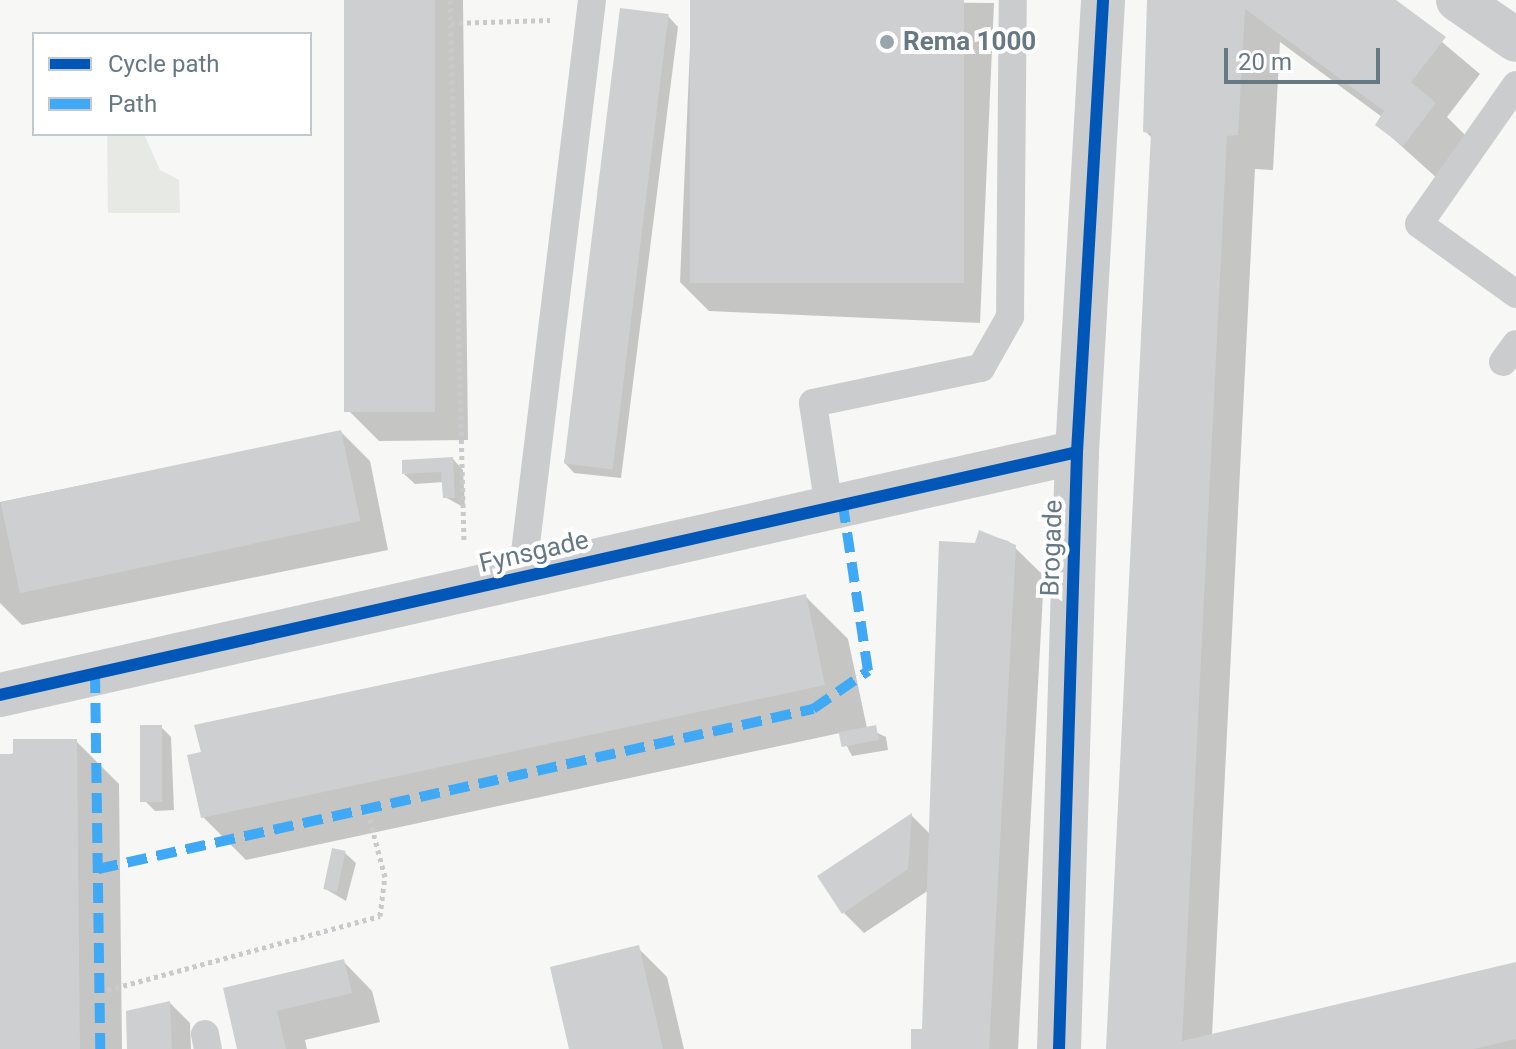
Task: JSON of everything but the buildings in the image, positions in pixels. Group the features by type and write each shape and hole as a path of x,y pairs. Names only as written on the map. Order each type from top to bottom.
{"street":[{"name":"Brogade","path":"1059,1049 1077,452 1103,0"},
{"path":"1458,0 1516,40"},
{"name":"Fynsgade","path":"0,695 1077,452"}],"lane":[{"path":"829,508 813,403 981,368 1010,317 1013,0"},
{"path":"522,577 591,10"},
{"path":"1516,85 1419,224 1516,294"}],"path":[{"path":"450,0 466,590"},
{"path":"451,23 591,10"},
{"path":"100,992 380,916 385,877 367,809"}],"shaded area":[{"path":"107,136 145,136 160,170 179,180 180,213 108,213"}],"marked path":[{"path":"98,869 813,709 868,671 843,505"},
{"path":"95,673 100,1049"}],"cycle path":[{"path":"1059,1049 1077,452 1103,0"},
{"path":"0,695 1077,452"}],"place":[{"name":"Rema 1000","path":"887,42"}]}
